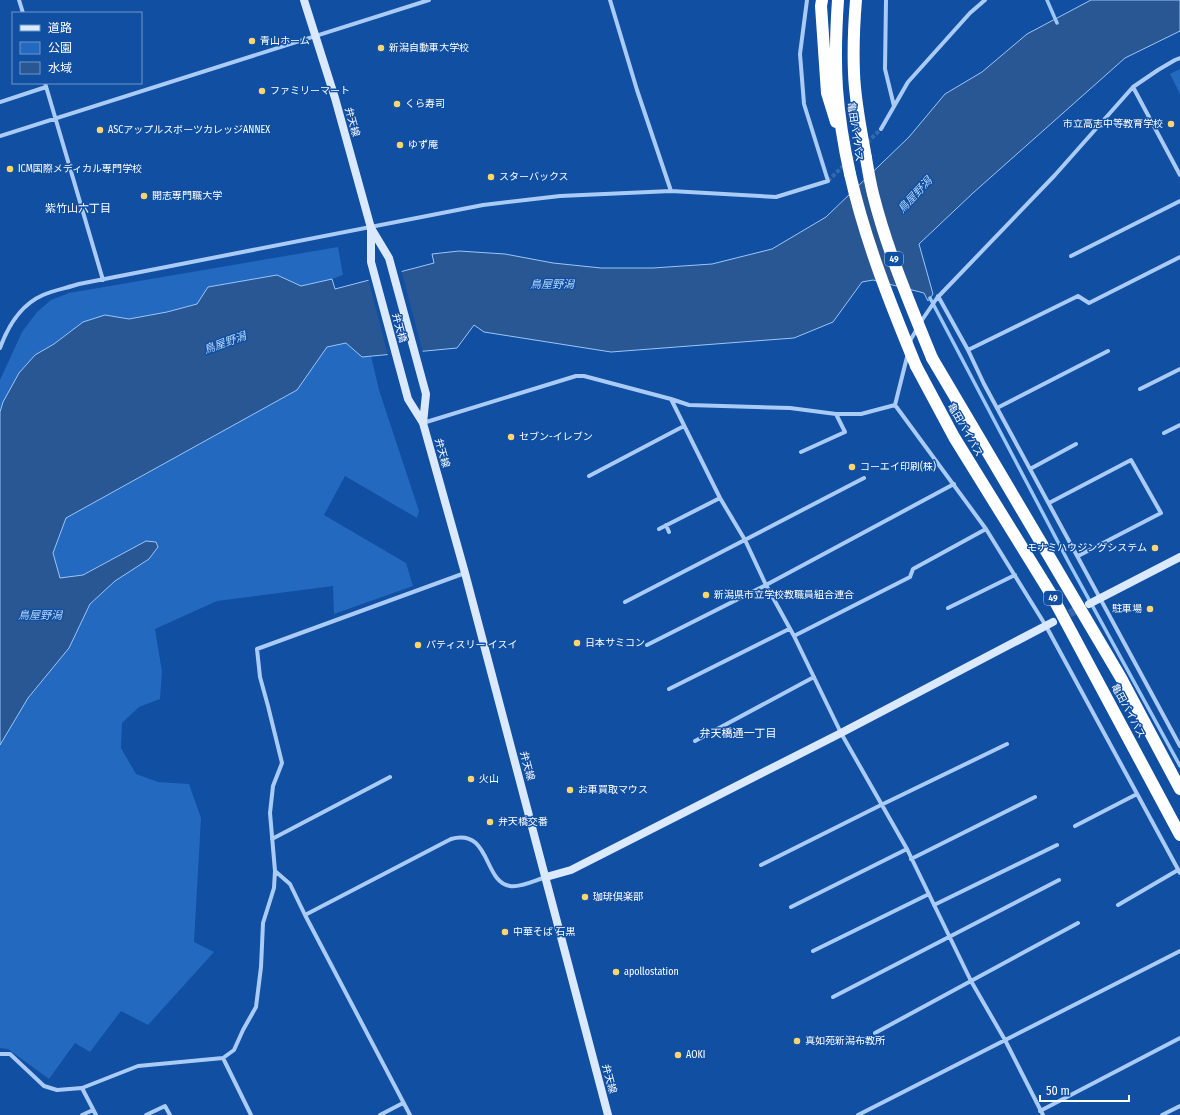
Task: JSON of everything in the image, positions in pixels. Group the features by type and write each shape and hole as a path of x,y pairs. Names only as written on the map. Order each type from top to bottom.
{"highway":[{"path":"822,0 821,6 827,93 846,156"},
{"name":"亀田バイパス","path":"838,0 836,35 837,89 846,156 855,197 871,249 885,290 916,366 954,437 1051,594 1180,835"},
{"name":"亀田バイパス","path":"856,0 854,74 859,117 873,194 902,283 932,358 1121,678 1180,789"}],"street":[{"path":"19,0 23,12"},
{"name":"弁天線","path":"304,0 337,105 372,228"},
{"path":"0,136 429,0"},
{"path":"610,0 637,90 671,191"},
{"path":"0,348 14,318 23,307 42,295 78,284 490,204 560,196 671,191 776,197 828,181 804,104 800,54 807,0"},
{"path":"886,0 885,69 894,106"},
{"path":"881,129 908,82 970,12 985,0"},
{"path":"895,405 911,339 938,297 1055,176 1133,88 1158,70 1180,58"},
{"path":"0,102 45,85 103,280"},
{"path":"1133,88 1180,175"},
{"path":"1071,256 1180,201"},
{"name":"弁天橋","path":"372,228 389,258 426,394 424,423"},
{"name":"弁天橋","path":"372,228 371,262 408,399 424,423"},
{"path":"968,350 1078,296 1089,303 1180,258"},
{"path":"938,297 1078,556 1095,601 1178,740 1180,746"},
{"path":"997,408 1108,351"},
{"path":"1140,389 1180,369"},
{"path":"424,423 576,376 584,376 689,405 790,408 836,414 861,414 895,405"},
{"path":"671,399 720,498 745,540 766,586 794,636 841,733 906,849 971,981 1005,1040 1041,1113 1180,1038"},
{"path":"895,405 986,529 1015,575 1049,624 1179,872 1118,905"},
{"path":"801,452 845,432 836,414"},
{"name":"弁天線","path":"424,423 546,877 608,1115"},
{"path":"1164,433 1180,425"},
{"path":"589,476 684,426"},
{"path":"1030,469 1076,444"},
{"path":"1049,503 1131,460 1161,513 1078,556"},
{"path":"625,602 864,478"},
{"path":"647,645 766,586 954,484"},
{"path":"659,528 720,498"},
{"path":"666,525 669,532"},
{"path":"794,636 910,577 913,569 986,529"},
{"path":"1095,601 1180,557"},
{"path":"0,1054 10,1054 44,1086 57,1090 82,1088 138,1066 223,1058 234,1050 256,1007 261,967 263,923 274,888 275,871 270,813 273,786 282,764 260,677 257,649 465,573"},
{"path":"948,608 1015,575"},
{"path":"305,915 451,839 459,837 466,837 479,846 498,880 503,884 516,886 571,870 841,733 1049,624"},
{"path":"669,690 789,629"},
{"path":"695,741 814,677"},
{"path":"761,865 1007,744"},
{"path":"272,839 390,776"},
{"path":"1074,826 1137,794"},
{"path":"911,859 1036,797"},
{"path":"934,905 1057,845"},
{"path":"791,907 906,849"},
{"path":"275,871 290,884 410,1115"},
{"path":"833,997 1059,880"},
{"path":"813,951 929,894"},
{"path":"875,1033 1078,923"},
{"path":"858,1115 1180,951"},
{"path":"223,1058 251,1115"},
{"path":"82,1088 96,1115"},
{"path":"380,1115 403,1103"},
{"path":"146,1115 165,1106 170,1115"},
{"path":"1162,1115 1180,1106"},
{"path":"82,1115 93,1110"}],"green space":[{"path":"1180,69 1180,94 1170,74"},
{"path":"338,247 343,275 332,279 301,286 277,275 209,287 198,304 167,312 129,319 105,315 35,355 3,402 0,412 0,380 22,332 37,312 51,300 69,293"},
{"path":"346,343 362,357 371,356 379,390 419,511 417,518 345,476 324,515 406,563 413,586 334,614 333,586 217,601 155,629 162,672 160,699 139,707 122,723 121,748 136,774 158,782 189,784 201,818 194,942 214,952 148,1025 121,1011 90,1052 75,1043 49,1079 8,1049 0,1048 0,745 28,698 69,648 90,604 115,581 149,559 146,541 83,575 60,579 53,553 66,518 297,390 327,347"}],"water":[{"name":"鳥屋野潟","path":"1091,0 1180,0 1180,31 1125,58 973,193 919,244 933,294 928,301 924,293 873,280 862,282 833,322 794,338 611,352 484,332 474,325 457,348 362,357 346,343 327,347 297,390 66,518 53,553 60,578 83,575 146,541 156,542 158,547 149,559 115,581 90,604 69,648 28,698 0,745 0,412 3,402 19,373 35,355 54,344 83,322 105,315 129,319 167,312 197,304 208,287 277,275 301,286 332,279 335,289 434,263 432,254 459,251 505,254 553,263 601,268 653,268 712,264 772,249 826,217 909,137 945,94 982,72 1027,34"}],"pier":[{"path":"401,269 423,353 388,356 368,278"}],"waterway":[{"path":"1047,0 1057,23"},
{"path":"930,298 1069,563 1180,766"}],"tunnel":[{"path":"850,159 881,129"},
{"path":"828,181 845,164"},
{"path":"1059,619 1084,606"}],"place":[{"name":"青山ホーム","path":"252,41"},
{"name":"新潟自動車大学校","path":"381,48"},
{"name":"ファミリーマート","path":"262,91"},
{"name":"くら寿司","path":"397,104"},
{"name":"市立高志中等教育学校","path":"1171,124"},
{"name":"ASCアップルスポーツカレッジANNEX","path":"100,130"},
{"name":"ゆず庵","path":"400,145"},
{"name":"ICM国際メディカル専門学校","path":"10,169"},
{"name":"スターバックス","path":"491,177"},
{"name":"開志専門職大学","path":"144,196"},
{"name":"セブン-イレブン","path":"511,437"},
{"name":"コーエイ印刷(株)","path":"852,467"},
{"name":"モナミハウジングシステム","path":"1155,548"},
{"name":"新潟県市立学校教職員組合連合","path":"706,595"},
{"name":"駐車場","path":"1150,609"},
{"name":"日本サミコン","path":"577,643"},
{"name":"パティスリー イスイ","path":"418,645"},
{"name":"火山","path":"471,779"},
{"name":"お車買取マウス","path":"570,790"},
{"name":"弁天橋交番","path":"490,822"},
{"name":"珈琲倶楽部","path":"585,897"},
{"name":"中華そば 石黒","path":"505,932"},
{"name":"apollostation","path":"616,972"},
{"name":"真如苑新潟布教所","path":"797,1041"},
{"name":"AOKI","path":"678,1055"}],"district":[{"name":"紫竹山六丁目","path":"78,208"},
{"name":"弁天橋通一丁目","path":"738,733"}]}
